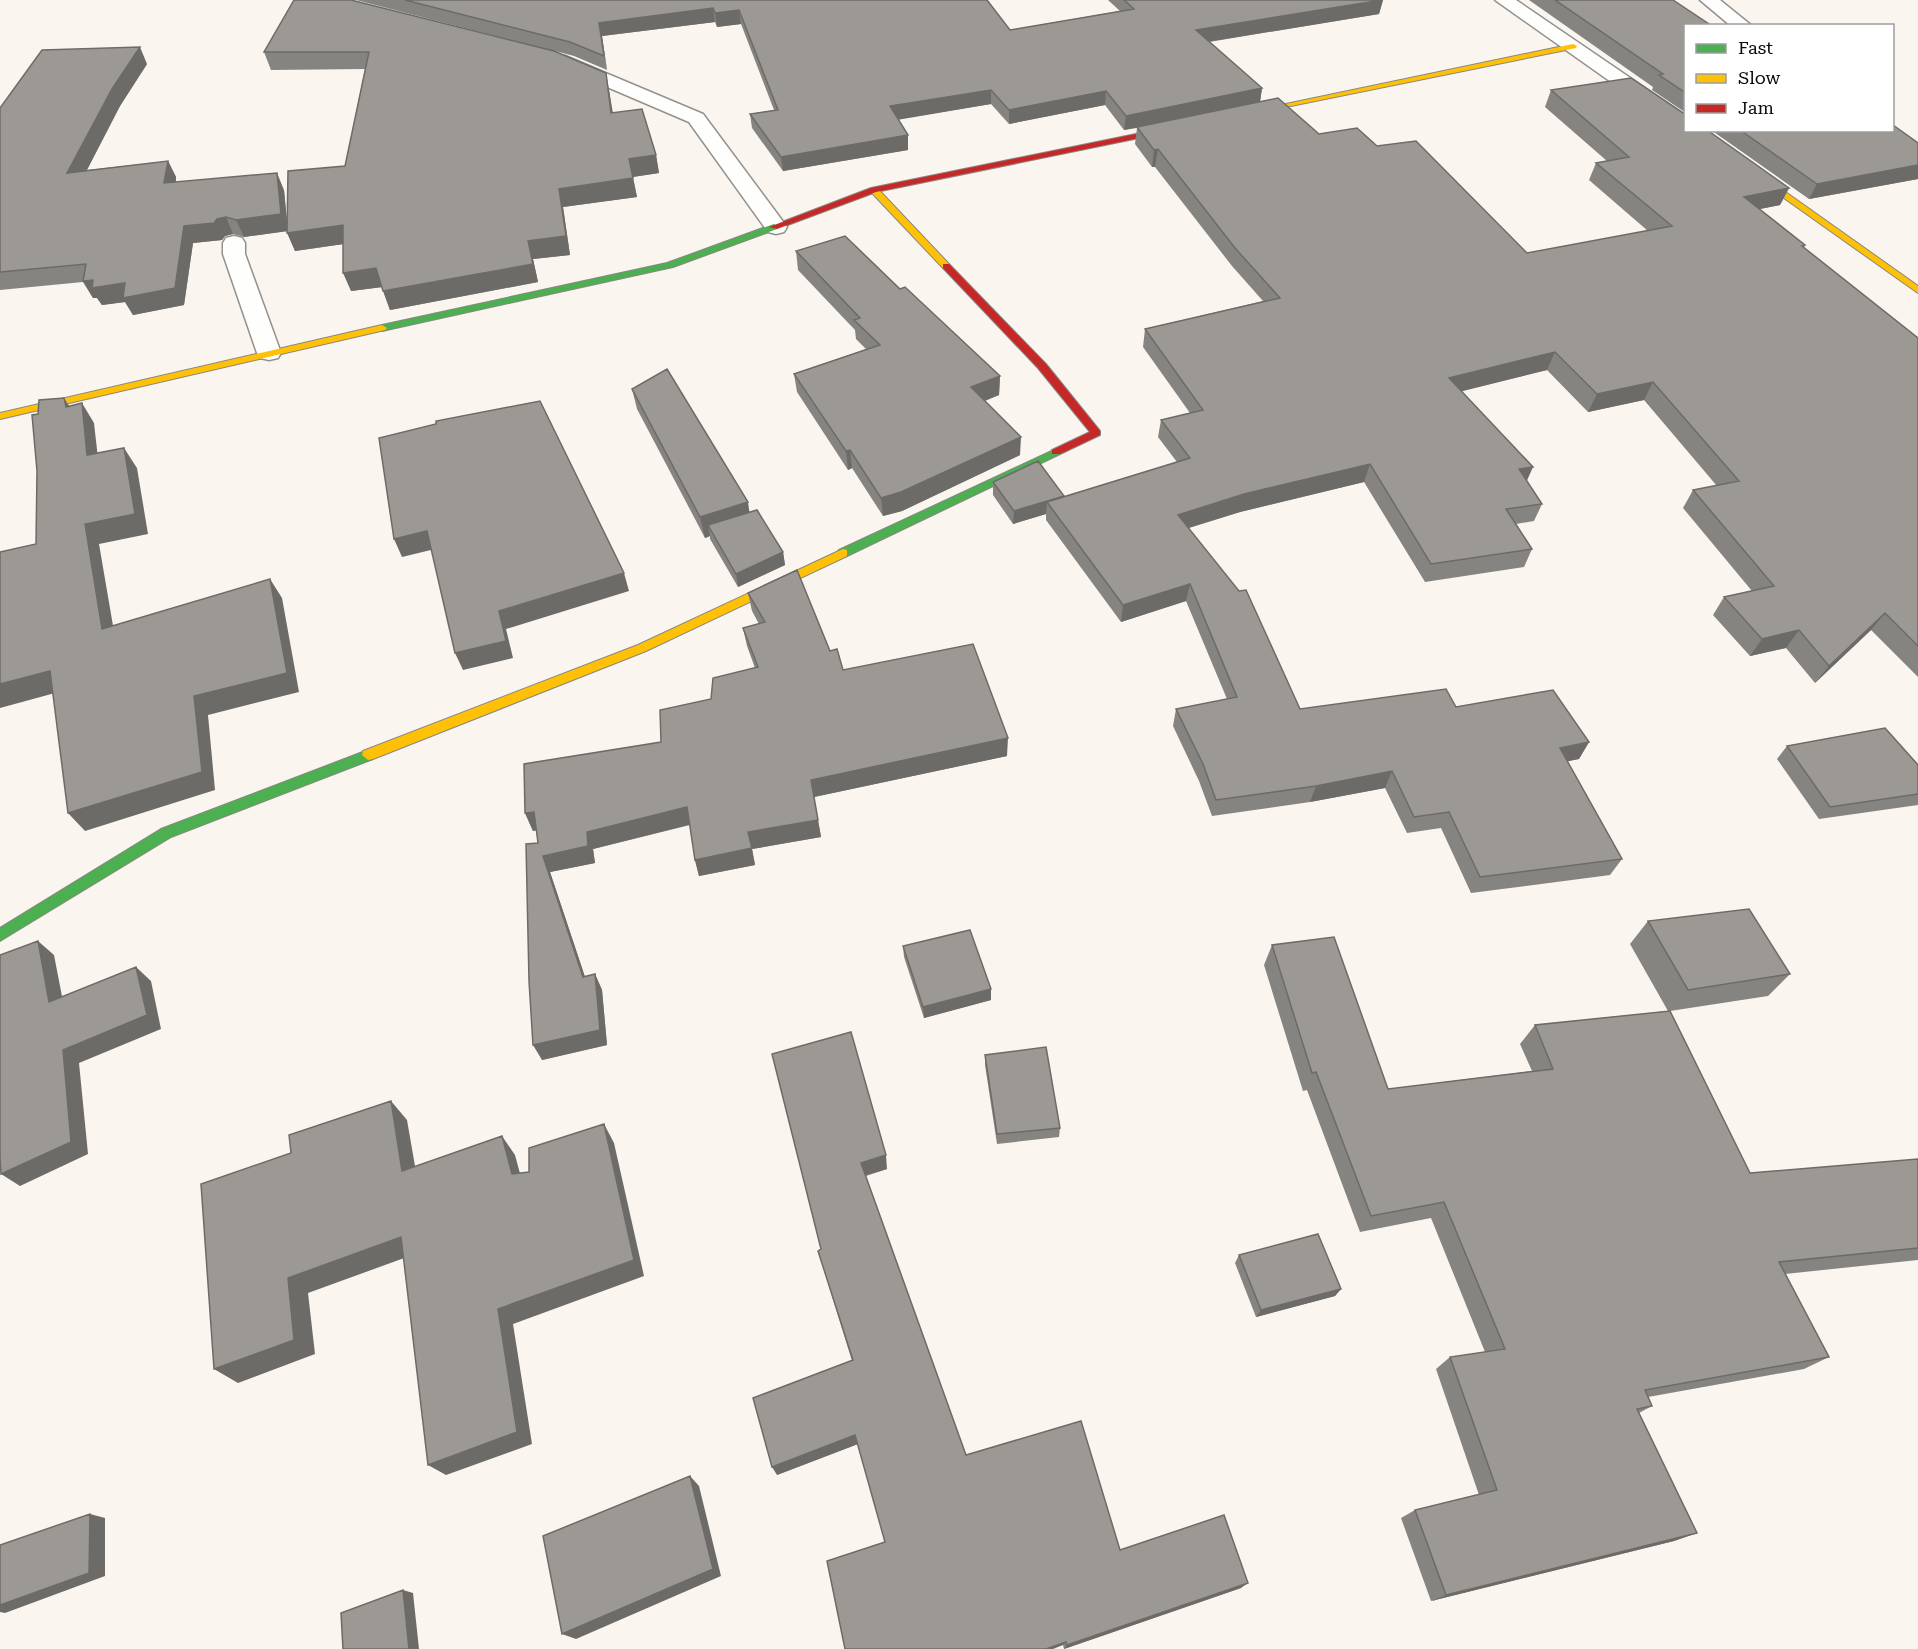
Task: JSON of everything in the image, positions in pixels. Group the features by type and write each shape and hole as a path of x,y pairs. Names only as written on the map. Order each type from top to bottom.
{"street":[{"path":"1504,0 1684,125"},
{"path":"1709,0 1740,24"},
{"path":"1223,118 1573,46"},
{"path":"543,56 566,62 696,118 776,227"},
{"path":"0,416 268,353 670,265 874,190 1189,126"},
{"path":"1695,132 1918,290"},
{"path":"0,935 166,833 642,648 1096,433 1042,366 874,190"},
{"path":"234,243 234,254 268,353"}],"building":[{"path":"294,0 351,0 554,51 606,73 611,113 642,109 656,155 629,159 633,178 559,189 566,236 528,241 533,264 383,291 376,268 343,273 343,225 287,233 288,171 345,166 369,52 264,52"},
{"path":"405,0 987,0 1010,30 1134,9 1124,0 1382,0 1196,30 1262,88 1126,116 1106,91 1009,110 991,90 890,106 908,135 781,157 750,114 778,110 739,10 715,13 713,8 599,23 604,56 570,42"},
{"path":"1555,0 1673,0 1709,24 1684,24 1684,92 1659,75 1663,74"},
{"path":"140,47 112,89 67,173 168,161 164,183 277,173 281,214 236,220 226,217 217,219 214,223 184,226 175,288 123,298 125,283 92,288 93,280 83,281 86,264 0,272 0,108 42,50"},
{"path":"1631,78 1684,114 1684,132 1710,132 1789,188 1744,197 1918,338 1918,646 1885,613 1829,666 1799,630 1762,639 1724,597 1774,586 1693,490 1739,481 1653,382 1597,394 1555,352 1449,378 1533,467 1519,469 1542,504 1506,509 1532,549 1431,564 1370,464 1244,494 1178,515 1239,591 1246,590 1300,709 1446,689 1456,707 1553,690 1589,742 1560,748 1622,859 1480,877 1449,812 1414,817 1392,771 1316,786 1216,800 1203,764 1176,709 1237,697 1190,584 1123,605 1047,502 1190,458 1161,420 1203,410 1145,329 1280,298 1235,248 1158,149 1154,150 1137,127 1278,98 1319,134 1357,128 1377,146 1416,141 1527,253 1672,226 1596,163 1629,157 1551,90"},
{"path":"1894,126 1918,143 1918,165 1817,184 1743,132 1894,132"},
{"path":"845,236 900,289 905,287 1000,376 971,387 1021,437 901,492 881,498 850,450 846,451 794,374 880,345 854,320 860,318 796,251"},
{"path":"667,369 748,502 700,517 632,389"},
{"path":"64,398 66,407 82,403 87,455 124,448 135,514 85,524 102,629 270,579 287,673 194,696 202,772 68,813 50,671 0,684 0,552 36,544 37,471 32,415 38,414 39,400"},
{"path":"540,401 624,573 499,611 506,641 455,653 427,531 394,539 379,438 436,424 436,421"},
{"path":"1038,461 1064,496 1014,511 993,482"},
{"path":"757,510 783,552 736,574 708,525"},
{"path":"797,570 830,651 837,649 843,670 973,644 1008,738 811,780 818,820 748,832 752,848 695,860 687,807 587,832 588,846 543,856 583,977 595,974 600,1030 533,1045 526,844 538,843 534,812 525,813 524,764 661,742 660,710 711,699 713,678 758,667 743,628 765,622 748,593"},
{"path":"1885,728 1918,765 1918,794 1830,807 1787,746"},
{"path":"1749,909 1790,974 1688,990 1648,921"},
{"path":"970,930 991,989 923,1007 903,946"},
{"path":"1334,937 1388,1089 1553,1069 1535,1025 1670,1011 1750,1173 1918,1159 1918,1248 1779,1262 1829,1357 1645,1390 1652,1406 1637,1409 1697,1533 1446,1595 1415,1510 1497,1490 1450,1357 1505,1349 1444,1202 1371,1216 1316,1072 1312,1073 1272,945"},
{"path":"38,941 49,1002 136,967 147,1015 63,1050 71,1142 1,1174 0,955"},
{"path":"851,1032 886,1155 861,1163 966,1455 1081,1421 1120,1550 1224,1515 1248,1583 1067,1645 1066,1642 1046,1649 845,1649 827,1561 885,1542 855,1435 772,1467 753,1398 853,1360 818,1251 821,1249 772,1054"},
{"path":"1046,1047 1060,1128 997,1134 985,1055"},
{"path":"391,1101 402,1171 502,1136 512,1174 529,1172 529,1148 604,1124 634,1260 498,1309 517,1432 428,1465 401,1237 288,1278 294,1340 214,1369 201,1184 291,1153 289,1135"},
{"path":"1318,1234 1341,1289 1261,1310 1239,1255"},
{"path":"690,1476 713,1569 562,1634 543,1536"},
{"path":"90,1514 89,1573 0,1605 0,1545"},
{"path":"403,1590 409,1649 343,1649 341,1613"}],"traffic: fast":[{"path":"382,328 670,265 774,227"},
{"path":"843,553 1056,452"},
{"path":"0,935 166,833 368,755"}],"traffic: slow":[{"path":"1242,114 1573,46"},
{"path":"1695,132 1918,290"},
{"path":"874,190 946,266"},
{"path":"0,416 382,328"},
{"path":"368,755 642,648 843,553"}],"traffic: jam":[{"path":"774,227 874,190 1180,127"},
{"path":"946,266 1042,366 1096,433 1056,452"}]}
